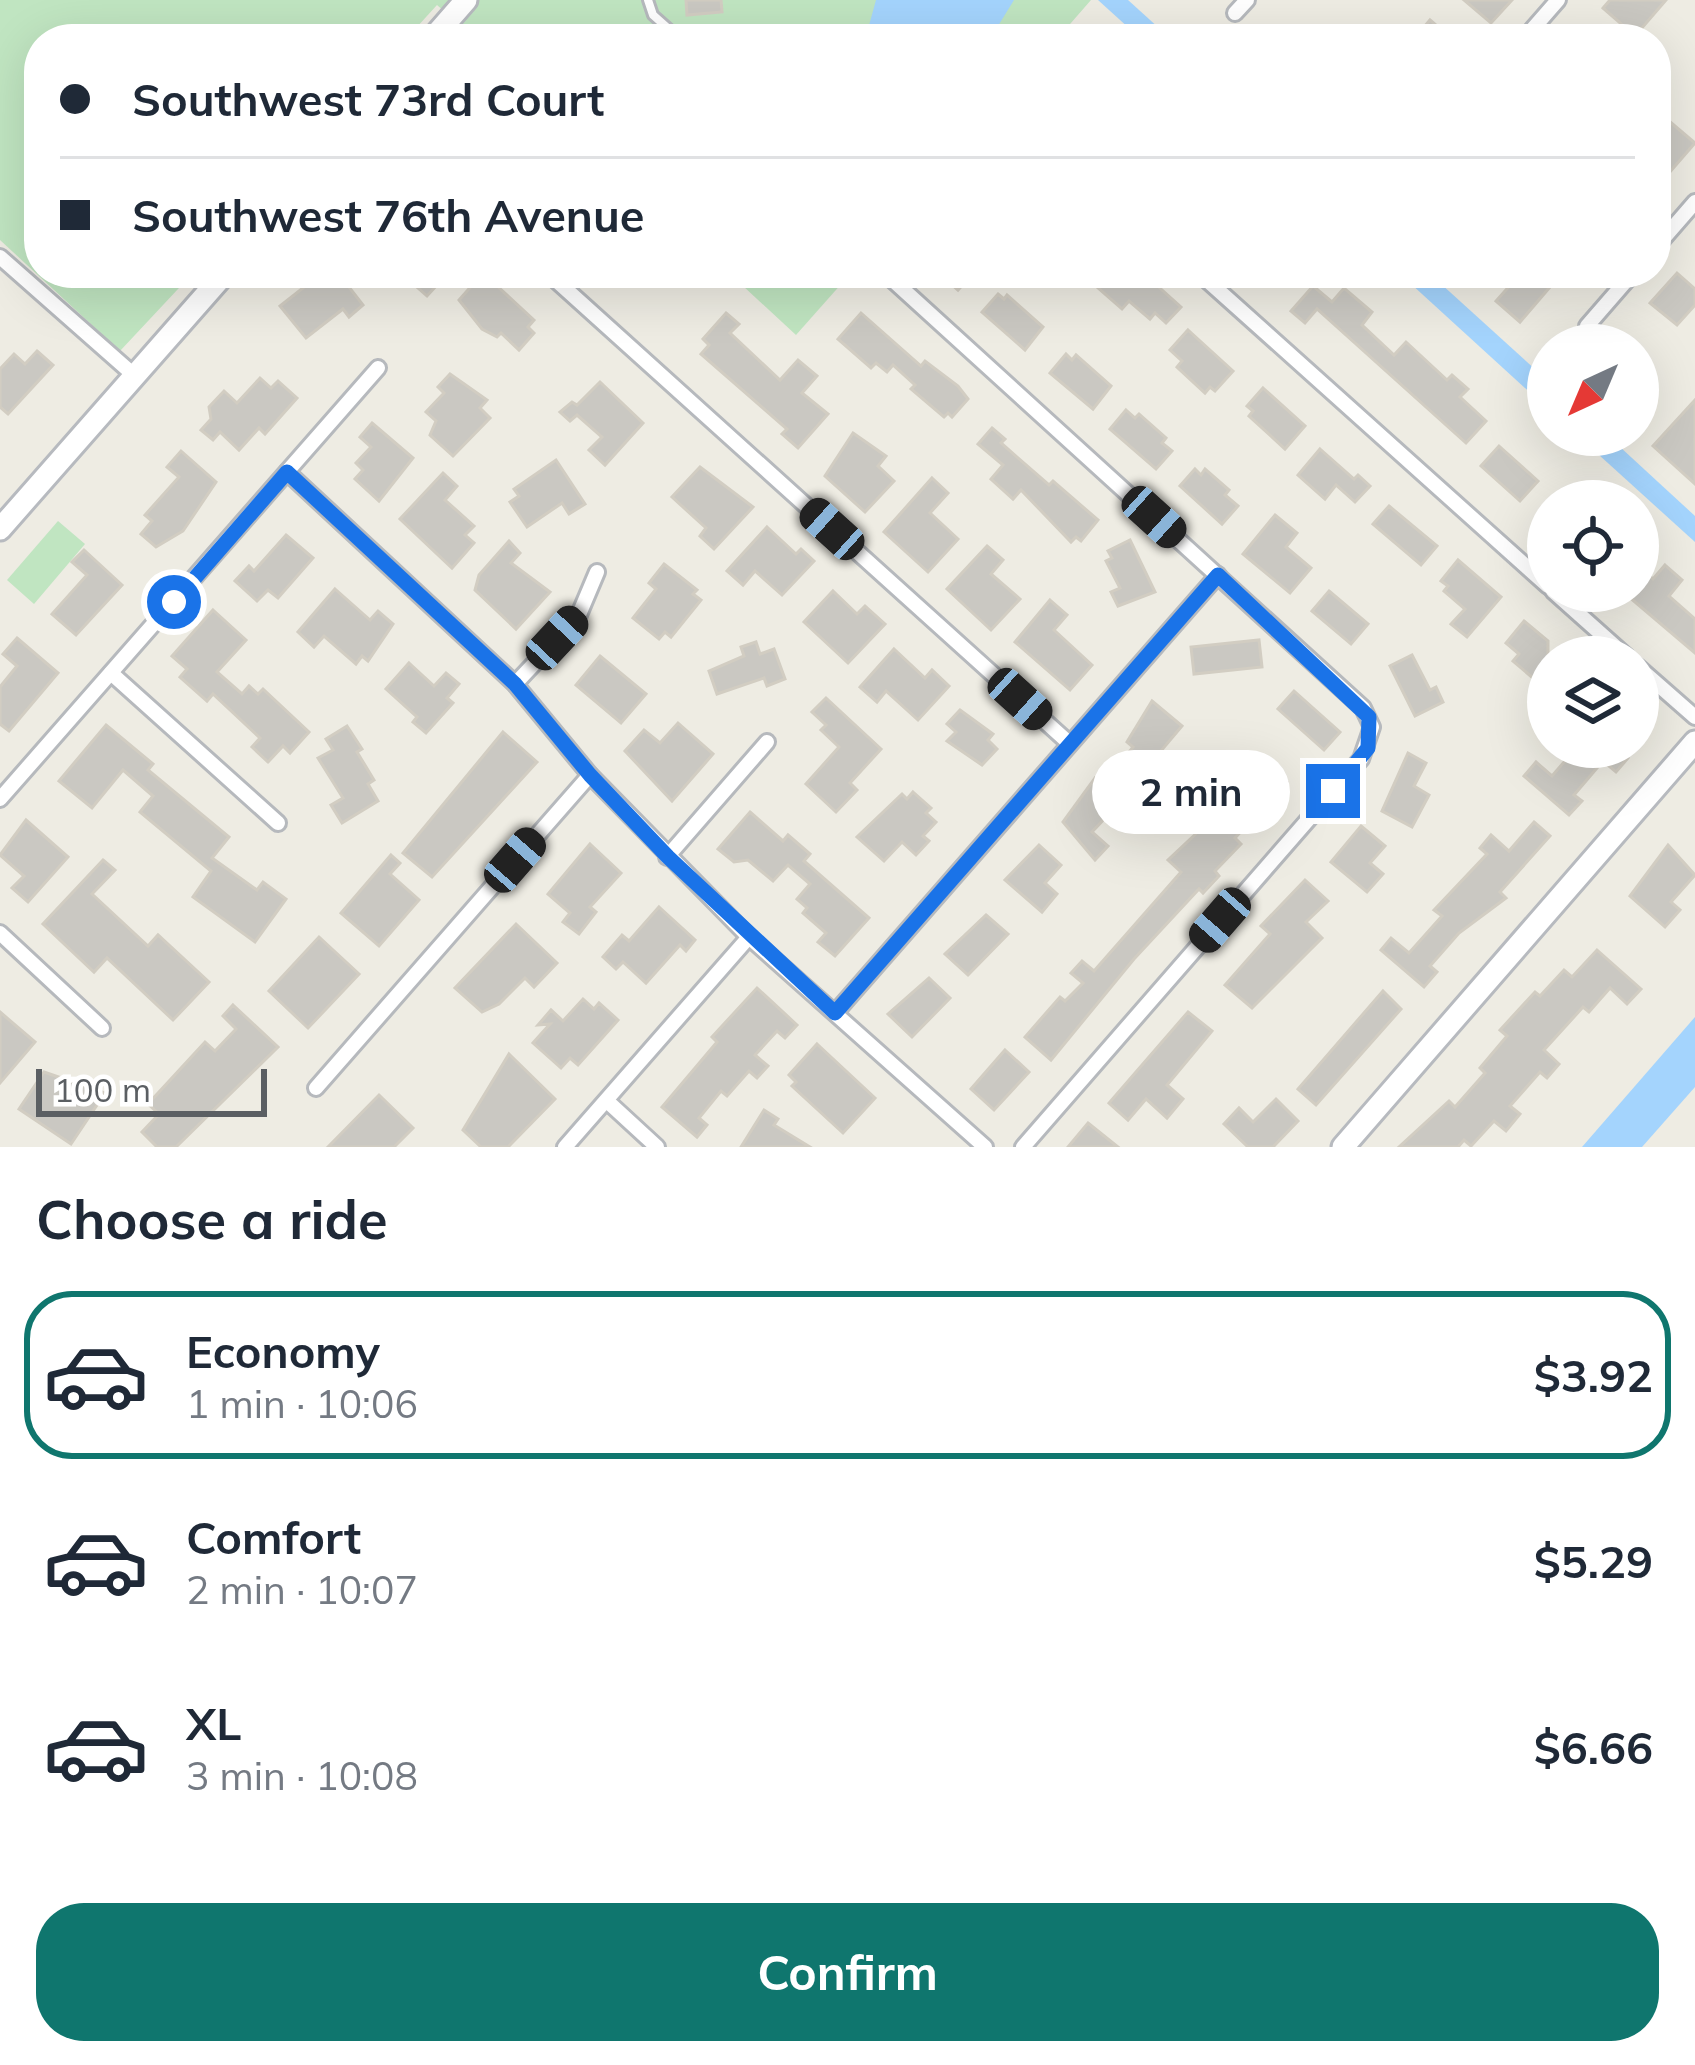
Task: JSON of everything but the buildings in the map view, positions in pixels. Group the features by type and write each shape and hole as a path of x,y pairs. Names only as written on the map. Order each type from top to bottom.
{"street":[{"path":"445,24 466,0"},
{"path":"1235,13 1246,0"},
{"path":"1537,24 1558,0"},
{"path":"1671,230 1695,202"},
{"path":"0,257 24,278"},
{"path":"35,288 134,376"},
{"path":"0,529 213,288"},
{"path":"565,288 1069,743"},
{"path":"901,288 1363,708 1372,727 1361,759 1023,1147"},
{"path":"1216,288 1527,567"},
{"path":"1588,324 1620,288"},
{"path":"0,799 378,368"},
{"path":"287,472 515,684 590,775 749,937 986,1147"},
{"path":"515,684 578,617 598,572"},
{"path":"835,1013 1218,575"},
{"path":"1577,612 1604,636"},
{"path":"111,673 278,824"},
{"path":"1659,685 1695,717"},
{"path":"668,857 767,742"},
{"path":"1343,1147 1695,742"},
{"path":"316,1088 590,775"},
{"path":"0,934 102,1028"},
{"path":"565,1147 749,937"},
{"path":"607,1101 657,1147"}],"green space":[{"path":"0,0 1091,0 1070,24 458,24 437,5 420,24 24,24 24,262 0,240"},
{"path":"52,288 179,288 120,351"},
{"path":"745,288 838,288 796,335"},
{"path":"58,521 85,544 34,604 7,580"}],"water":[{"path":"876,0 1014,0 999,24 869,24"},
{"path":"1098,0 1128,0 1154,24 1124,24"},
{"path":"1415,288 1446,288 1527,362 1527,390"},
{"path":"1600,456 1630,456 1656,480 1627,480"},
{"path":"1659,483 1695,516 1695,542 1659,509"},
{"path":"1695,1017 1695,1087 1642,1147 1582,1147"}],"route":[{"path":"174,602 287,472 515,684 590,775 668,857 835,1013 1218,575 1369,717 1368,748 1333,791"}]}
